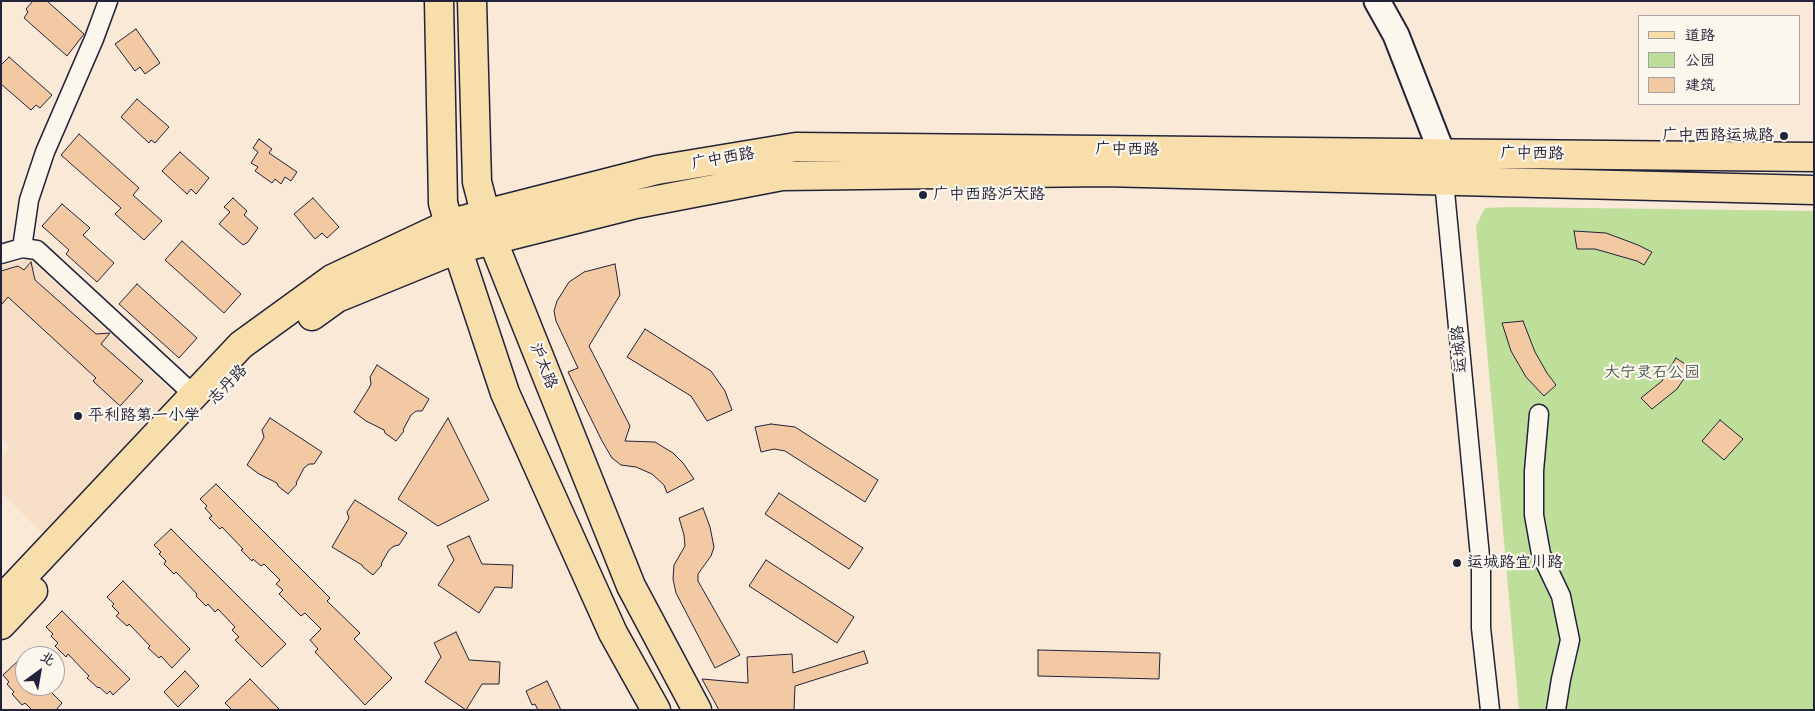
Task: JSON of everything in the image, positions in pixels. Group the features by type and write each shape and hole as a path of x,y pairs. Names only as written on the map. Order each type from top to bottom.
{"main road":[{"path":"438,1 443,203 453,237 505,393 613,633 656,710"},
{"name":"沪太路","path":"472,1 477,182 489,226 631,586 697,710"},
{"name":"广中西路","path":"453,237 657,170 796,147 1814,157"},
{"name":"广中西路","path":"489,226 636,204 782,176 1104,172 1814,190"},
{"name":"志丹路","path":"1,600 241,345 332,279 453,237"},
{"name":"志丹路","path":"1,625 254,357 337,298 453,237"}],"street":[{"path":"22,248 29,200 45,152 94,39 108,1"},
{"name":"运城路","path":"1377,1 1396,35 1442,153 1481,567 1481,628 1490,710"},
{"path":"1,254 22,248 36,250 194,395"},
{"path":"1539,414 1534,471 1534,515 1541,554 1562,596 1570,640 1556,710"}],"shaded area":[{"name":"平利路第一小学","path":"29,259 175,394 44,535 1,492 1,457 10,446 1,438 1,266"}],"green space":[{"name":"大宁灵石公园","path":"1485,208 1814,211 1814,710 1519,710 1476,226"}],"building":[{"path":"33,1 47,1 84,34 67,56 24,18 28,12 26,9"},
{"path":"136,29 160,63 145,74 140,67 135,71 115,44"},
{"path":"9,57 52,95 40,108 36,105 31,110 1,84 1,65"},
{"path":"137,99 169,127 155,143 151,140 149,143 121,117"},
{"path":"79,134 139,188 133,195 162,221 144,240 115,214 121,208 61,155"},
{"path":"259,139 272,149 269,153 297,172 291,181 285,177 281,184 275,179 272,183 255,171 258,167 251,163 258,152 253,148"},
{"path":"180,152 209,178 196,194 191,189 187,194 162,171"},
{"path":"233,198 247,211 244,215 258,228 248,242 243,245 219,224 230,212 224,207"},
{"path":"313,198 339,227 327,238 322,233 315,239 294,214"},
{"path":"62,204 90,228 83,235 114,263 97,282 66,254 69,250 42,226"},
{"path":"1574,231 1606,233 1652,252 1644,265 1637,261 1595,249 1577,249"},
{"path":"182,241 241,294 224,313 165,260"},
{"path":"31,262 35,280 96,334 110,333 101,344 143,381 120,406 93,381 96,378 8,297 1,305 1,271 18,266 24,270"},
{"path":"615,264 620,295 589,346 630,426 625,441 655,442 673,453 694,479 667,493 664,485 652,474 636,467 621,465 612,458 568,372 578,368 556,321 554,311 557,301 569,282 584,272"},
{"path":"137,284 197,338 179,358 119,304"},
{"path":"1523,321 1535,352 1556,385 1544,396 1526,377 1511,351 1502,323"},
{"path":"645,329 711,371 725,391 732,410 707,421 691,396 627,357"},
{"path":"1676,358 1691,368 1677,389 1652,409 1641,398 1662,381"},
{"path":"377,365 429,399 422,411 416,411 411,415 404,431 396,441 385,433 384,430 366,421 354,412 371,384 370,377"},
{"path":"270,418 322,452 314,464 309,464 304,468 297,484 288,494 277,483 259,474 247,465 264,437 262,430"},
{"path":"448,418 489,500 438,526 398,499"},
{"path":"1720,420 1743,439 1724,460 1702,441"},
{"path":"771,424 795,427 878,480 865,502 785,451 774,449 761,452 755,427"},
{"path":"216,484 330,598 327,601 360,633 354,639 392,678 365,705 315,652 318,649 310,640 321,629 305,613 301,616 279,594 283,590 276,584 280,580 264,564 261,566 253,559 252,561 222,527 220,529 209,518 212,516 205,508 207,506 200,499"},
{"path":"779,493 863,548 849,569 765,514"},
{"path":"355,500 407,533 399,545 389,550 382,565 373,575 362,565 332,547 349,518 347,512"},
{"path":"703,508 710,527 714,547 711,556 698,574 698,581 740,655 715,668 676,593 673,579 674,565 685,546 679,518"},
{"path":"171,529 286,644 262,667 235,640 239,637 232,630 235,627 218,609 215,612 208,604 206,606 176,572 174,574 164,564 166,561 154,545"},
{"path":"469,536 482,564 513,565 512,588 495,587 479,613 438,585 454,560 447,546"},
{"path":"766,560 854,617 837,643 749,586"},
{"path":"123,581 190,649 172,668 161,656 159,658 148,648 150,646 129,624 127,626 116,616 119,613 107,597"},
{"path":"62,611 130,679 113,695 110,691 107,694 87,678 89,676 68,654 65,656 65,646 55,646 58,643 46,627"},
{"path":"456,632 469,660 500,662 499,684 482,684 466,710 425,682 441,657 434,643"},
{"path":"1038,650 1160,653 1159,679 1038,676"},
{"path":"864,651 868,663 795,686 794,710 719,710 702,679 748,683 747,657 792,654 793,673"},
{"path":"15,664 15,696 55,696 62,703 56,710 32,710 25,703 22,705 12,694 14,692 7,684 9,682 3,675"},
{"path":"185,671 199,686 178,707 164,692"},
{"path":"250,679 280,710 232,710 225,703"},
{"path":"547,681 561,710 538,710 535,704 532,705 526,691"}],"place":[{"name":"广中西路运城路","path":"1784,136"},
{"name":"广中西路沪太路","path":"923,195"},
{"name":"平利路第一小学","path":"78,416"},
{"name":"运城路宜川路","path":"1457,563"}]}
